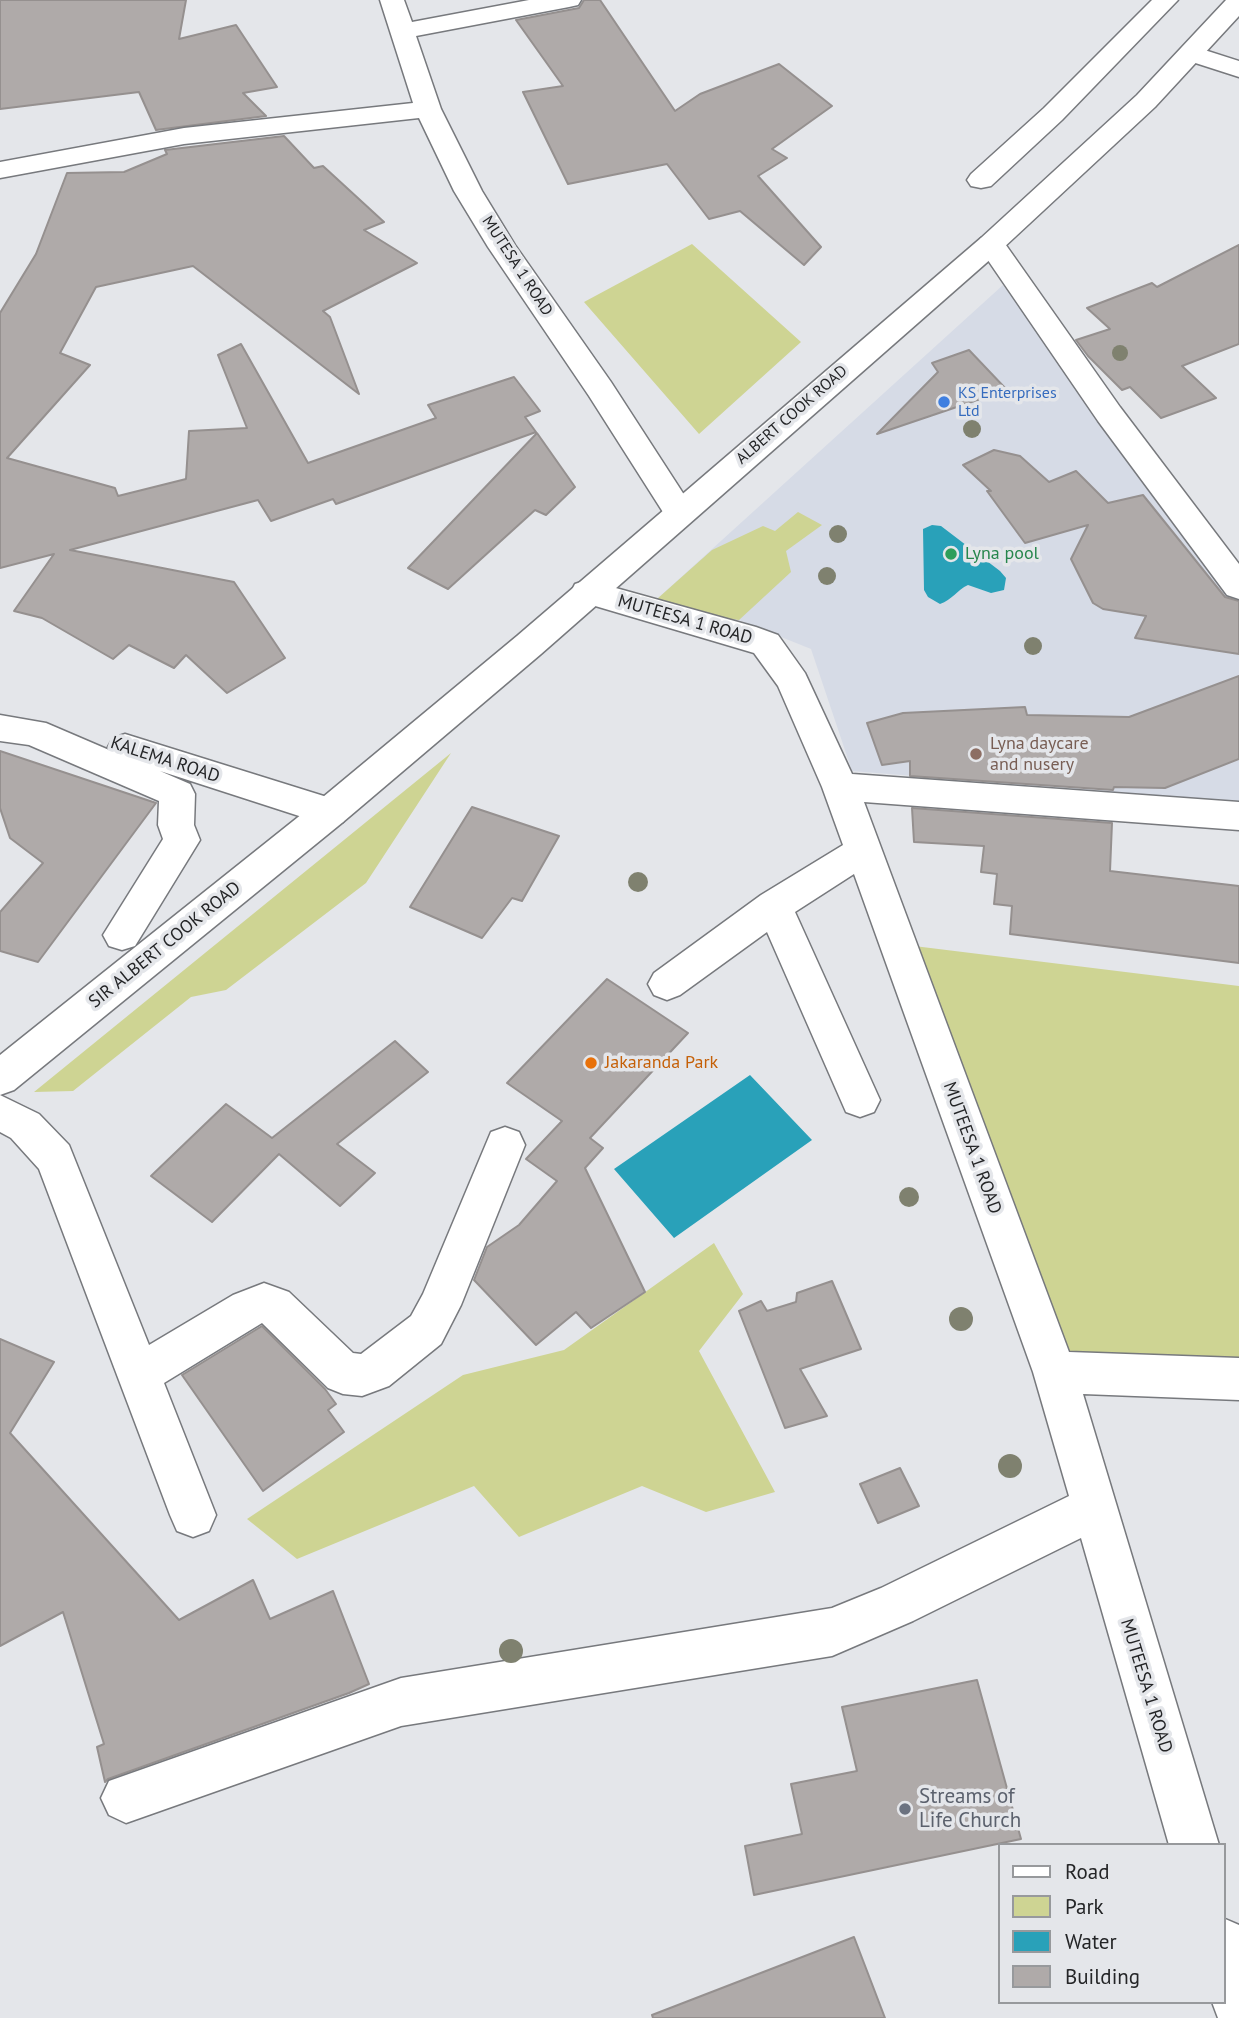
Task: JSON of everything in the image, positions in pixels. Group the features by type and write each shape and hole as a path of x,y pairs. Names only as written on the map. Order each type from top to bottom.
{"street":[{"name":"MUTESA 1 ROAD","path":"392,0 428,109 468,191 502,247 600,389 679,512"},
{"path":"402,31 569,0"},
{"path":"981,180 1053,114 1166,0"},
{"name":"ALBERT COOK ROAD","path":"330,813 529,645 990,244 1146,101 1239,1"},
{"path":"1192,54 1239,69"},
{"path":"0,170 184,136 428,109"},
{"path":"990,244 1109,414 1239,587"},
{"name":"MUTEESA 1 ROAD","path":"587,592 742,634 766,644 793,682 840,787 1055,1372 1193,1843"},
{"name":"KALEMA ROAD","path":"0,708 330,813"},
{"path":"0,714 17,730 177,794 176,825 182,840 122,935"},
{"path":"840,787 1239,816"},
{"name":"SIR ALBERT COOK ROAD","path":"0,1078 330,813"},
{"path":"667,984 774,906 862,852"},
{"path":"774,906 860,1100"},
{"path":"0,1112 25,1126 55,1158 193,1515"},
{"path":"140,1374 248,1309 264,1303 274,1306 344,1373 362,1375 374,1371 426,1330 440,1305 505,1145"},
{"path":"1055,1372 1239,1379"},
{"path":"126,1798 401,1702 832,1632 897,1605 1093,1508"},
{"path":"1225,1952 1239,2005"}],"shaded area":[{"path":"1003,285 1239,607 1239,802 852,771 811,649 739,620 660,610 657,599"}],"green space":[{"path":"692,244 801,342 699,434 584,302"},
{"path":"798,512 822,525 786,551 791,572 739,620 660,610 657,599 712,550 763,526 775,531"},
{"path":"451,753 366,883 226,990 191,997 73,1091 34,1092"},
{"path":"914,946 1239,986 1239,1365 1070,1358"},
{"path":"714,1243 743,1294 699,1351 775,1492 706,1512 642,1486 519,1537 474,1486 297,1559 247,1519 463,1375 564,1350"}],"water":[{"name":"Lyna pool","path":"932,525 941,526 1000,571 1006,578 1004,590 991,593 968,585 940,604 928,597 924,590 923,529"},
{"path":"750,1075 812,1140 674,1238 614,1169"}],"building":[{"path":"0,0 186,0 179,39 236,25 277,87 243,93 266,116 156,130 139,92 0,109"},
{"path":"584,0 600,0 675,111 700,94 779,64 832,106 772,149 787,158 758,176 821,247 804,265 740,211 709,219 667,164 568,184 523,92 563,86 516,20 579,8"},
{"path":"284,136 314,168 323,166 384,222 364,230 417,263 323,311 330,317 359,394 193,266 96,287 60,353 90,365 7,458 115,488 118,496 186,479 189,431 247,428 218,355 241,344 308,463 436,418 428,405 514,377 540,411 525,417 536,432 336,504 333,499 271,521 258,500 70,550 234,582 285,658 227,693 186,655 174,668 129,645 113,659 42,618 14,611 54,554 0,568 0,313 36,254 67,173 124,172 167,154 165,150"},
{"path":"1239,245 1239,344 1182,366 1216,398 1161,418 1130,387 1122,390 1076,340 1110,329 1087,308 1152,283 1157,287"},
{"path":"969,350 1007,390 877,434 938,372 932,363"},
{"path":"537,433 575,487 546,515 535,510 448,589 408,568"},
{"path":"994,450 1020,456 1049,482 1076,471 1108,503 1143,495 1225,597 1239,601 1239,654 1135,638 1146,616 1103,609 1093,603 1071,559 1088,525 1025,543 987,491 991,491 963,465"},
{"path":"1239,676 1239,759 1165,788 1114,787 1113,790 910,776 910,761 882,765 867,723 903,713 1025,707 1027,715 1129,717"},
{"path":"0,751 156,803 38,962 0,951 0,912 43,863 10,838 0,808"},
{"path":"472,807 559,836 522,901 512,898 482,938 410,907"},
{"path":"912,808 1112,823 1110,871 1239,886 1239,963 1010,934 1012,906 994,904 997,874 981,872 984,846 914,842"},
{"path":"607,979 688,1033 590,1138 603,1148 585,1168 645,1292 591,1328 576,1312 536,1345 474,1280 487,1247 519,1225 557,1181 526,1159 562,1121 507,1083"},
{"path":"395,1041 428,1072 337,1144 375,1173 340,1206 279,1154 212,1222 151,1176 226,1104 272,1138"},
{"path":"832,1281 861,1349 800,1369 827,1416 785,1428 739,1311 761,1301 767,1311 796,1302 797,1293"},
{"path":"262,1326 325,1389 336,1404 328,1410 344,1432 263,1491 182,1375"},
{"path":"0,1339 54,1362 10,1433 179,1620 253,1580 270,1619 333,1591 369,1684 105,1782 97,1747 104,1744 63,1612 0,1646"},
{"path":"900,1468 919,1506 878,1523 860,1484"},
{"name":"Streams of Life Church","path":"977,1680 1021,1839 754,1895 745,1846 802,1834 791,1784 857,1771 842,1707"},
{"path":"854,1937 885,2018 653,2018 652,2015"}],"place":[{"name":"KS Enterprises Ltd","path":"944,402"},
{"name":"Lyna pool","path":"951,554"},
{"name":"Lyna daycare and nusery","path":"976,754"},
{"name":"Jakaranda Park","path":"591,1063"},
{"name":"Streams of Life Church","path":"905,1809"}]}
